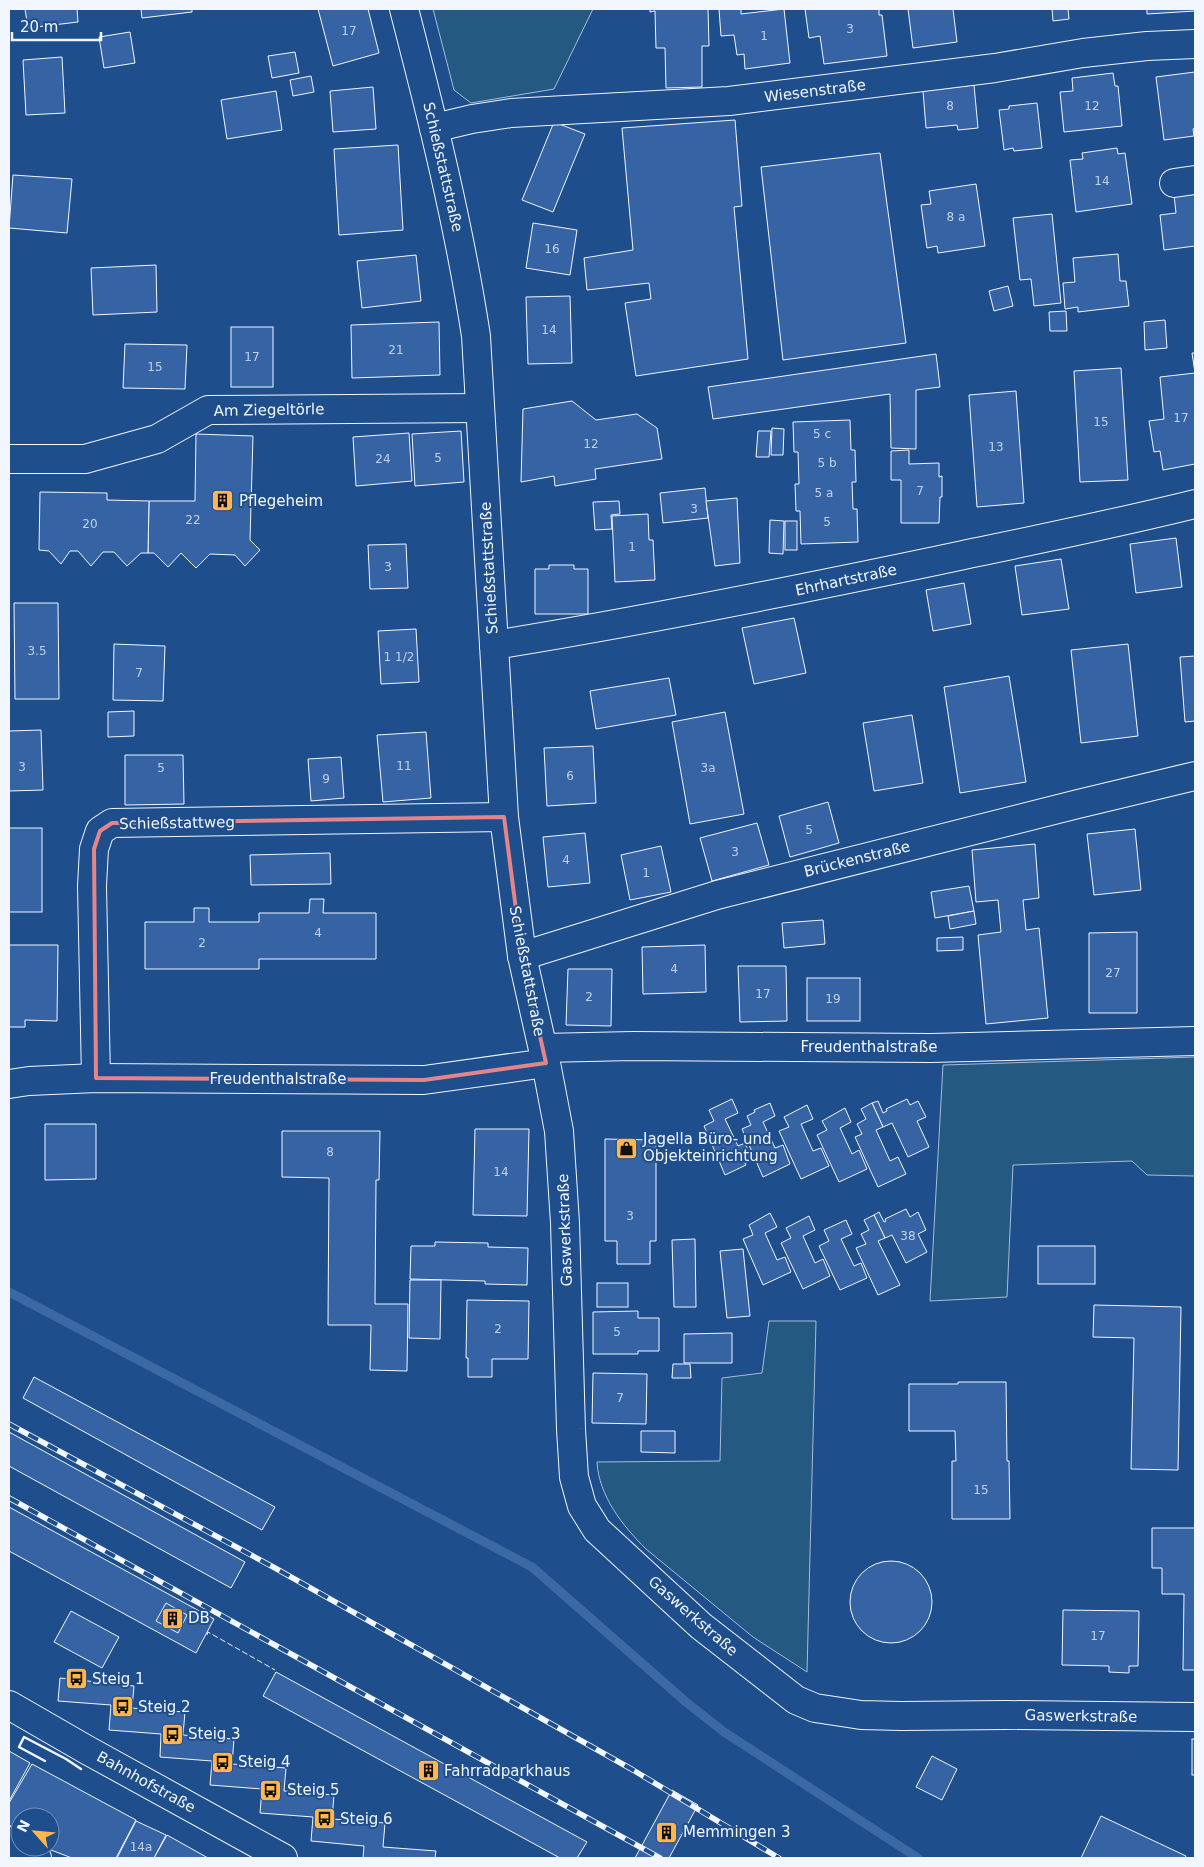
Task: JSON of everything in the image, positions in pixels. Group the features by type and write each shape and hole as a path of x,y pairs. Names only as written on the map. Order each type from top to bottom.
{"street":[{"name":"Schießstattstraße","path":"404,9 434,128 468,278 476,336 504,817 522,956 559,1130"},
{"name":"Wiesenstraße","path":"434,128 472,119 511,113 730,101 994,68 1083,53 1147,46 1195,44"},
{"name":"Am Ziegeltörle","path":"9,459 85,459 156,438 208,410 480,408"},
{"name":"Ehrhartstraße","path":"494,645 711,608 1100,527 1195,504"},
{"name":"Brückenstraße","path":"522,956 717,895 1195,776"},
{"name":"Schießstattweg","path":"96,1078 92,886 94,849 100,831 112,823 504,817"},
{"name":"Freudenthalstraße","path":"9,1084 29,1081 96,1078 424,1080 544,1056 633,1046 931,1048 1195,1041"},
{"name":"Gaswerkstraße","path":"559,1130 565,1215 574,1477 582,1506 597,1530 612,1545 715,1638 796,1700 815,1708 861,1715 901,1716 1195,1717"},
{"name":"Bahnhofstraße","path":"9,1705 283,1858"},
{"path":"9,1841 37,1858"}],"highlighted area":[{"path":"504,817 522,956 546,1063 424,1080 96,1078 94,849 100,831 112,823"}],"shaded area":[{"path":"433,9 593,9 554,89 471,103 454,90"},
{"path":"1195,1057 1195,1176 1147,1175 1132,1161 1013,1165 1007,1297 930,1301 943,1065"},
{"path":"769,1321 816,1321 807,1672 753,1637 646,1549 628,1530 613,1509 602,1487 597,1462 720,1461 722,1378 762,1373"}],"building":[{"path":"25,9 77,9 78,22 28,28"},
{"path":"141,9 192,9 192,12 142,18"},
{"path":"318,9 368,9 379,53 333,66"},
{"path":"650,9 708,9 709,46 702,46 702,87 666,88 665,48 656,48 655,11 650,12"},
{"path":"719,9 741,9 741,14 784,9 790,63 745,69 744,54 737,55 734,35 721,36"},
{"path":"805,9 879,9 879,15 882,15 887,56 824,64 820,36 809,38"},
{"path":"908,9 953,9 957,42 913,48"},
{"path":"1052,9 1068,9 1069,19 1053,21"},
{"path":"1147,9 1195,9 1195,11 1147,14"},
{"path":"130,32 135,63 104,68 99,37"},
{"path":"295,52 299,73 272,78 268,56"},
{"path":"62,57 65,113 26,115 23,60"},
{"path":"1195,72 1194,136 1164,140 1156,77"},
{"path":"1113,73 1115,86 1118,86 1122,126 1064,132 1060,92 1073,91 1072,78"},
{"path":"311,76 314,92 293,96 290,80"},
{"path":"974,85 978,128 958,130 957,125 926,128 923,91"},
{"path":"373,87 376,129 333,132 330,91"},
{"path":"276,91 282,130 227,139 221,100"},
{"path":"1037,103 1042,148 1014,151 1013,148 1004,150 999,110 1009,109 1009,106"},
{"path":"735,120 742,206 734,207 748,359 636,376 625,303 651,299 649,283 587,290 584,258 633,250 622,128"},
{"path":"554,122 585,134 553,212 522,200"},
{"path":"398,145 403,230 339,235 334,149"},
{"path":"1117,148 1118,154 1125,153 1132,204 1076,212 1070,160 1083,159 1082,153"},
{"path":"880,153 906,343 783,360 761,167"},
{"path":"13,175 72,179 67,233 9,228"},
{"path":"976,184 985,246 938,253 937,246 927,248 921,205 931,204 929,191"},
{"path":"1195,192 1195,246 1164,250 1160,215 1176,213 1174,195"},
{"path":"1052,214 1061,303 1034,306 1031,279 1020,280 1013,218"},
{"path":"533,223 577,230 570,275 526,268"},
{"path":"1118,254 1120,281 1126,281 1129,306 1078,312 1078,307 1065,309 1063,283 1075,282 1073,258"},
{"path":"416,255 421,301 362,308 357,261"},
{"path":"156,265 157,312 93,315 91,268"},
{"path":"1008,286 1013,306 994,311 989,291"},
{"path":"570,296 572,363 528,364 526,297"},
{"path":"1066,311 1067,331 1050,331 1049,312"},
{"path":"1165,320 1167,348 1145,350 1144,322"},
{"path":"439,322 440,375 352,378 351,325"},
{"path":"231,327 273,327 273,387 231,387"},
{"path":"125,344 187,345 185,389 123,388"},
{"path":"1192,353 1195,353 1195,373"},
{"path":"936,354 940,387 916,390 916,449 891,448 890,394 713,419 708,387"},
{"path":"1121,368 1128,480 1080,482 1074,371"},
{"path":"1195,373 1195,464 1163,470 1160,451 1154,452 1149,421 1164,419 1160,377"},
{"path":"1016,391 1024,503 977,507 969,395"},
{"path":"572,401 596,420 637,414 657,428 662,459 595,469 596,479 555,486 554,476 521,482 523,409"},
{"path":"850,420 851,450 855,450 856,482 852,482 853,509 857,509 858,542 801,544 800,511 796,511 795,484 799,484 798,452 794,452 793,422"},
{"path":"772,428 784,429 783,455 771,455"},
{"path":"461,431 464,482 415,486 412,434"},
{"path":"758,431 771,431 769,457 756,457"},
{"path":"409,433 412,481 356,486 353,437"},
{"name":"Pflegeheim","path":"196,434 253,436 250,540 260,550 245,566 235,555 210,554 196,568 181,553 168,567 154,553 148,553 149,501 195,501"},
{"path":"909,450 909,464 939,463 939,477 942,476 942,497 940,497 939,523 901,523 901,480 891,480 891,451"},
{"path":"705,488 708,518 663,523 660,493"},
{"path":"40,492 107,493 107,500 149,501 148,553 141,553 127,566 114,552 103,552 91,566 78,551 70,551 61,564 49,551 39,550"},
{"path":"737,498 740,563 715,566 706,501"},
{"path":"619,501 620,514 611,515 612,529 595,530 593,502"},
{"path":"648,514 649,540 653,540 655,580 615,582 612,516"},
{"path":"770,520 784,521 783,554 769,553"},
{"path":"785,521 797,521 797,550 785,550"},
{"path":"1176,538 1182,587 1136,593 1130,544"},
{"path":"406,544 408,588 370,589 368,545"},
{"path":"1061,559 1069,609 1022,615 1015,566"},
{"path":"549,565 574,565 574,569 588,569 588,614 535,614 535,569 549,569"},
{"path":"964,583 971,624 933,631 926,590"},
{"path":"14,603 58,603 59,699 15,699"},
{"path":"794,618 806,673 754,684 742,628"},
{"path":"416,629 419,682 381,684 378,631"},
{"path":"114,644 165,646 163,701 113,700"},
{"path":"1128,644 1138,736 1081,743 1071,650"},
{"path":"1195,656 1195,721 1185,722 1180,657"},
{"path":"1009,676 1026,782 960,793 944,687"},
{"path":"669,678 676,715 596,729 590,691"},
{"path":"134,711 134,736 108,737 108,712"},
{"path":"725,712 744,814 690,824 672,722"},
{"path":"912,715 923,783 874,791 863,723"},
{"path":"41,730 43,790 9,791 9,731"},
{"path":"426,732 431,798 383,802 377,735"},
{"path":"593,746 596,803 547,806 544,748"},
{"path":"125,755 183,755 184,804 125,805"},
{"path":"341,757 344,798 311,801 308,759"},
{"path":"828,802 839,843 790,857 779,816"},
{"path":"757,823 769,865 712,881 700,838"},
{"path":"9,828 42,828 42,912 9,912"},
{"path":"1135,829 1141,890 1094,895 1087,834"},
{"path":"585,833 590,883 548,887 543,837"},
{"path":"1035,844 1039,898 1023,900 1026,930 1039,928 1048,1018 986,1024 978,935 1001,932 998,900 976,902 972,850"},
{"path":"661,846 671,892 630,900 621,855"},
{"path":"330,853 331,884 251,885 250,855"},
{"path":"969,886 974,911 935,918 931,892"},
{"path":"310,899 324,899 323,913 376,913 376,959 259,959 259,969 145,969 145,922 194,922 194,908 209,908 209,922 259,922 259,913 309,913"},
{"path":"974,911 976,924 950,929 948,916"},
{"path":"823,920 825,944 784,948 782,923"},
{"path":"1137,932 1137,1013 1089,1013 1089,933"},
{"path":"963,937 963,950 937,951 937,938"},
{"path":"9,945 58,945 57,1021 25,1020 25,1027 9,1027"},
{"path":"705,945 706,992 643,994 642,947"},
{"path":"738,966 786,966 787,1021 740,1022"},
{"path":"568,969 612,969 611,1026 566,1025"},
{"path":"807,978 860,978 860,1021 807,1021"},
{"path":"732,1099 738,1113 725,1119 738,1146 745,1143 752,1160 725,1175 704,1126 714,1121 709,1110"},
{"path":"907,1099 910,1105 918,1101 926,1117 917,1121 929,1147 908,1157 892,1123 883,1127 872,1103 878,1101 883,1113 887,1111 886,1109"},
{"path":"770,1103 775,1116 763,1122 775,1148 783,1145 790,1164 763,1177 742,1129 751,1125 747,1116 755,1112 754,1110"},
{"path":"872,1103 883,1127 876,1130 890,1161 898,1157 906,1174 878,1187 855,1137 862,1134 857,1124 866,1119 861,1109"},
{"path":"807,1105 813,1119 801,1124 813,1151 821,1148 829,1166 801,1179 779,1131 789,1127 784,1117"},
{"path":"845,1108 851,1122 840,1128 852,1154 859,1150 867,1169 839,1182 817,1135 827,1130 822,1121"},
{"path":"45,1124 96,1124 96,1179 45,1180"},
{"path":"475,1129 529,1129 527,1216 473,1215"},
{"path":"282,1131 380,1131 379,1180 376,1180 375,1304 408,1304 407,1371 370,1370 371,1325 328,1325 329,1178 282,1177"},
{"path":"605,1139 656,1140 656,1241 650,1241 650,1264 617,1264 617,1241 605,1241"},
{"path":"906,1209 910,1217 918,1212 926,1230 918,1234 927,1252 906,1263 892,1235 885,1238 874,1215 879,1212 884,1222 886,1221 885,1219"},
{"path":"770,1213 777,1227 765,1233 777,1260 785,1257 791,1272 763,1285 743,1239 753,1235 749,1225"},
{"path":"874,1215 885,1238 878,1241 900,1285 878,1295 856,1248 866,1244 861,1234 869,1230 864,1220"},
{"path":"809,1216 815,1230 803,1236 815,1263 823,1259 830,1276 803,1289 781,1243 791,1238 786,1228"},
{"path":"846,1220 852,1234 841,1239 854,1266 861,1263 867,1278 840,1290 819,1246 829,1241 824,1230"},
{"path":"695,1239 696,1307 674,1307 672,1240"},
{"path":"435,1242 488,1243 488,1247 528,1248 527,1285 485,1284 485,1281 410,1279 411,1246 435,1246"},
{"path":"1038,1246 1095,1246 1095,1284 1038,1284"},
{"path":"743,1249 750,1316 727,1318 720,1251"},
{"path":"410,1280 441,1280 440,1339 409,1338"},
{"path":"597,1283 628,1283 628,1307 597,1307"},
{"path":"467,1300 529,1301 528,1359 492,1359 492,1377 468,1377 468,1358 466,1358"},
{"path":"1094,1305 1181,1307 1178,1470 1131,1469 1134,1338 1093,1337"},
{"path":"638,1311 638,1318 659,1318 659,1351 638,1351 638,1354 593,1354 593,1312"},
{"path":"732,1333 732,1363 684,1363 684,1334"},
{"path":"673,1364 690,1364 691,1378 672,1378"},
{"path":"593,1373 647,1374 646,1424 592,1423"},
{"path":"34,1377 275,1507 262,1530 23,1398"},
{"path":"958,1382 1006,1382 1010,1519 952,1519 952,1461 956,1461 955,1431 909,1431 909,1384 958,1384"},
{"path":"641,1431 675,1431 675,1453 641,1452"},
{"path":"9,1432 245,1562 231,1588 9,1466"},
{"path":"9,1507 214,1619 196,1653 9,1551"},
{"path":"1152,1528 1195,1528 1195,1670 1183,1670 1184,1594 1162,1594 1162,1568 1152,1568"},
{"path":"891,1561 907,1565 920,1573 928,1586 932,1602 928,1618 920,1631 907,1639 891,1643 875,1639 862,1631 854,1618 850,1602 854,1586 862,1573 875,1565"},
{"name":"DB","path":"166,1603 187,1615 178,1633 156,1621"},
{"path":"1063,1610 1139,1611 1138,1666 1129,1666 1129,1673 1109,1672 1109,1666 1062,1665"},
{"path":"71,1611 119,1637 102,1668 54,1642"},
{"name":"Fahrradparkhaus","path":"276,1672 587,1842 577,1858 560,1858 263,1696"},
{"path":"60,1678 134,1686 132,1708 185,1712 183,1735 234,1739 232,1764 286,1768 284,1791 334,1795 332,1819 385,1823 383,1847 436,1851 435,1858 363,1858 364,1846 311,1841 313,1817 260,1813 262,1789 210,1785 212,1761 160,1757 161,1734 109,1730 111,1705 58,1701"},
{"path":"1192,1739 1195,1739 1195,1775 1192,1775"},
{"path":"9,1751 30,1763 9,1801"},
{"path":"932,1756 957,1769 942,1800 916,1787"},
{"path":"32,1764 136,1820 116,1858 72,1858 60,1853 60,1807 10,1807 10,1826 9,1803"},
{"name":"Memmingen 3","path":"672,1790 698,1805 669,1858 635,1858"},
{"path":"1101,1816 1186,1856 1185,1858 1081,1858"},
{"path":"136,1821 166,1835 154,1858 117,1858"},
{"path":"167,1835 208,1858 154,1858"}],"waterway":[{"path":"9,1292 532,1567 686,1702 724,1732 918,1858"}],"railway":[{"path":"9,1424 275,1568 633,1770 779,1858"},
{"path":"9,1498 660,1858"}],"fence":[{"path":"207,1635 208,1632 275,1670"}],"wall":[{"path":"45,1761 19,1747 24,1737 81,1769"}],"place":[{"name":"Pflegeheim","path":"223,501"},
{"name":"Jagella Büro- und Objekteinrichtung","path":"627,1148"},
{"name":"DB","path":"172,1618"},
{"name":"Steig 1","path":"76,1679"},
{"name":"Steig 2","path":"122,1707"},
{"name":"Steig 3","path":"172,1734"},
{"name":"Steig 4","path":"222,1762"},
{"name":"Fahrradparkhaus","path":"428,1771"},
{"name":"Steig 5","path":"271,1790"},
{"name":"Steig 6","path":"324,1819"},
{"name":"Memmingen 3","path":"667,1832"}]}
